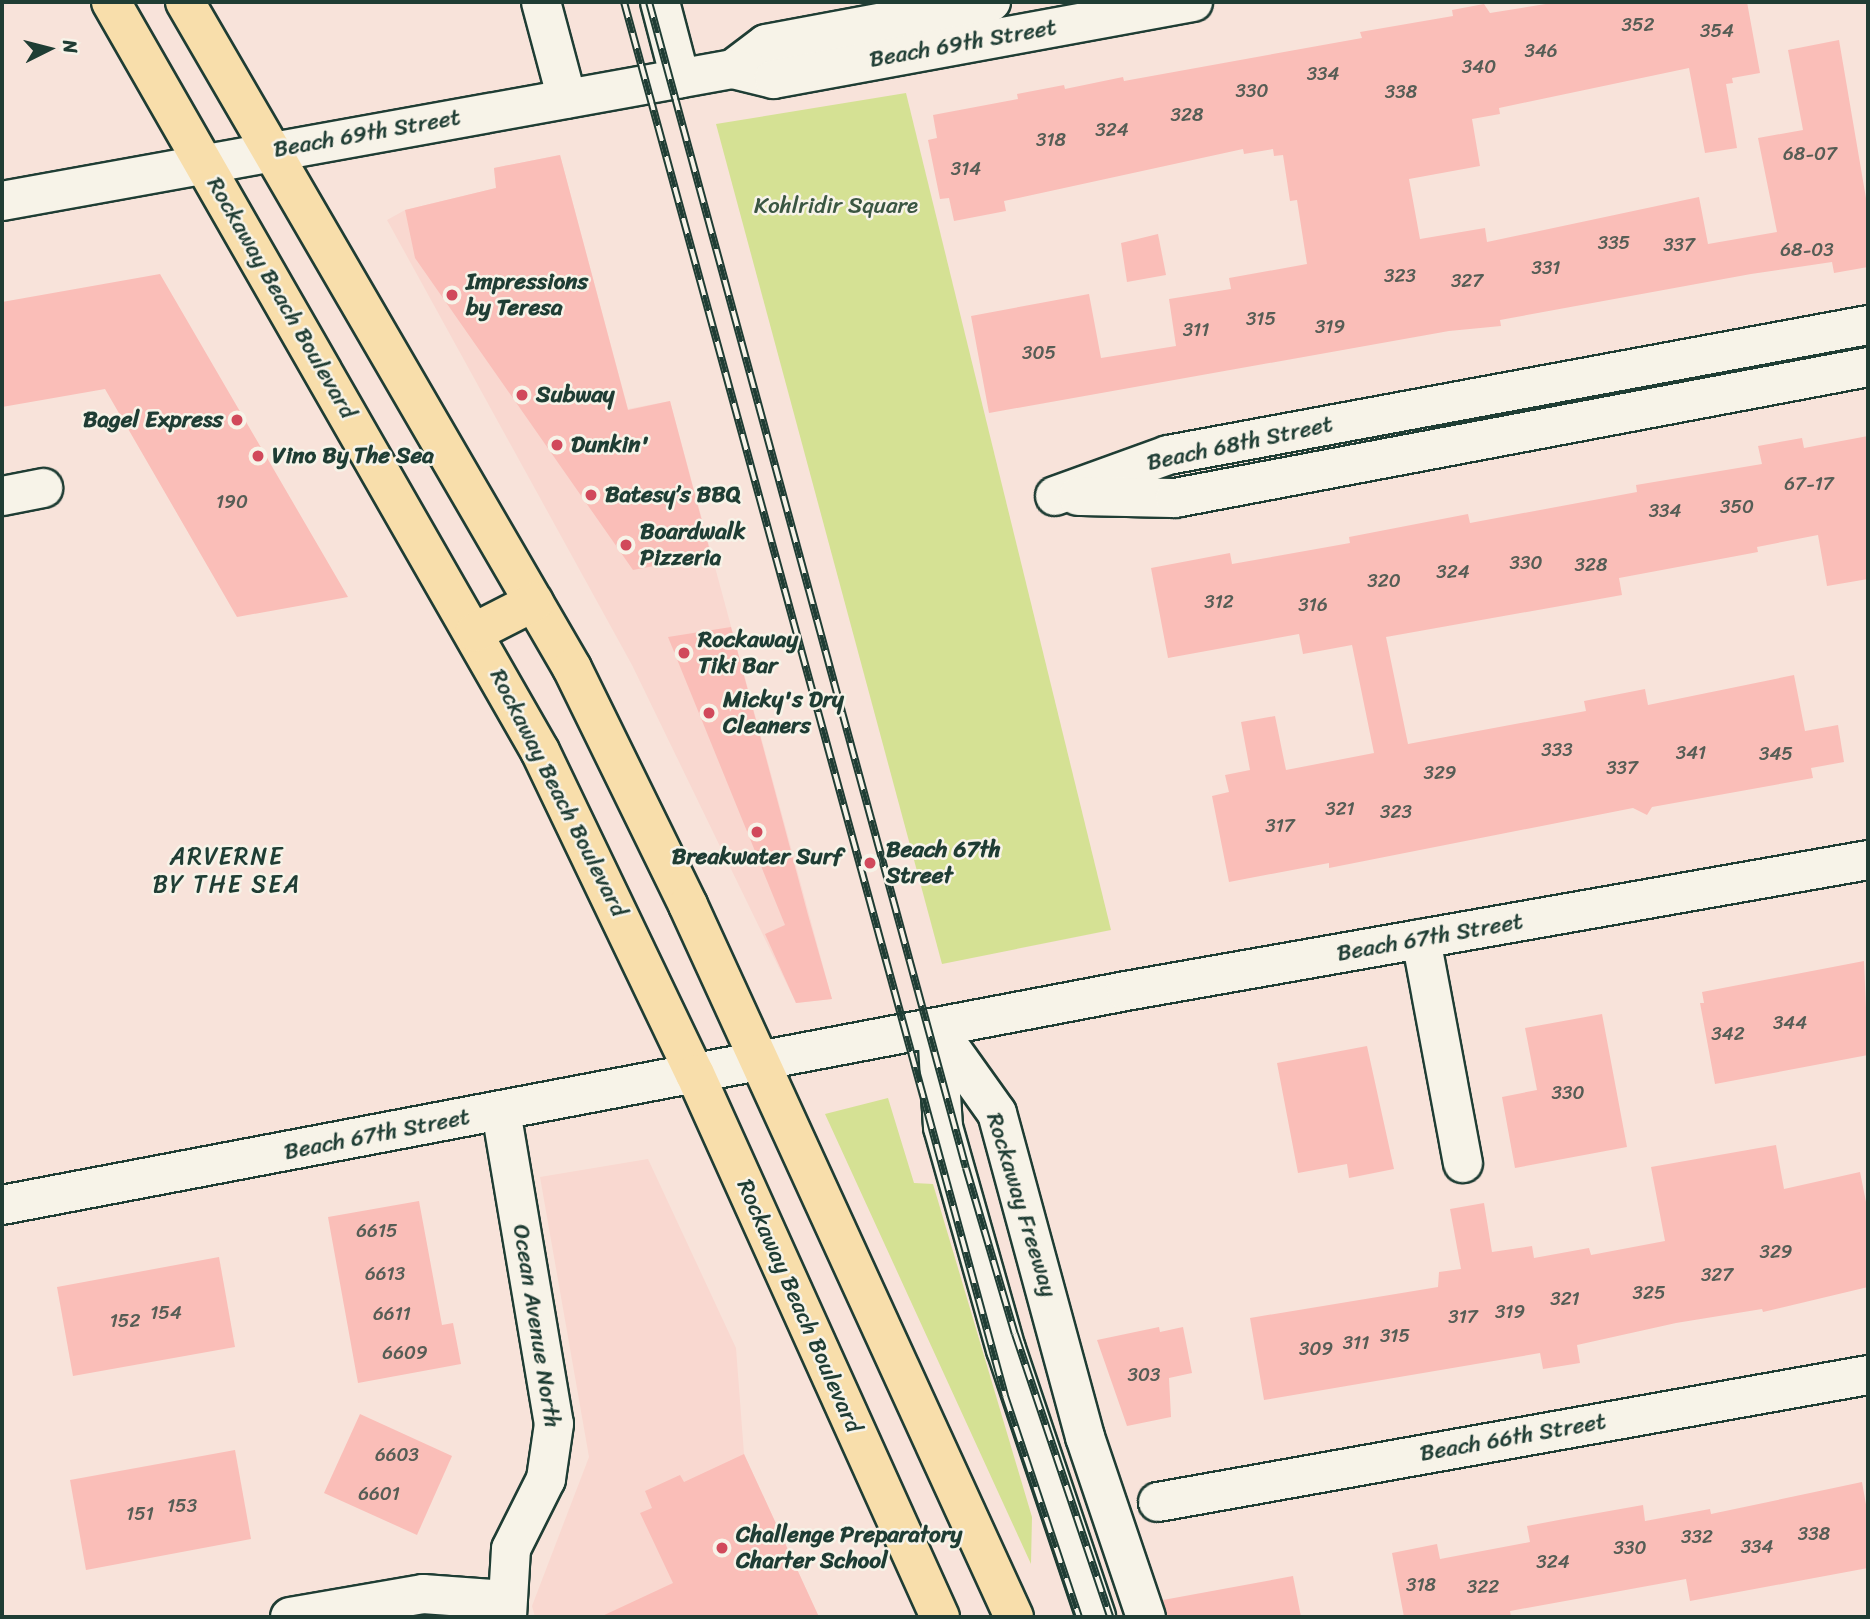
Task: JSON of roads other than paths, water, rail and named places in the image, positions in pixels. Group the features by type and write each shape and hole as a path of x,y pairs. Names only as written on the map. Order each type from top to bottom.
{"main road":[{"name":"Rockaway Beach Boulevard","path":"111,2 475,632 572,813 695,1074 940,1617"},
{"path":"185,2 534,602 619,760 1014,1617"},
{"path":"475,632 534,602"}],"street":[{"path":"541,2 567,99"},
{"path":"660,2 680,78"},
{"name":"Beach 69th Street","path":"733,69 766,44 991,2"},
{"name":"Beach 69th Street","path":"2,201 733,69 774,79 1193,2"},
{"name":"Beach 68th Street","path":"1868,325 1168,455 1055,496 1175,498 1868,367"},
{"path":"2,496 43,488"},
{"name":"Beach 67th Street","path":"2,1205 1421,939 1868,860"},
{"path":"1421,939 1463,1163"},
{"path":"937,1029 943,1127 1006,1349 1096,1617"},
{"name":"Rockaway Freeway","path":"937,1029 998,1112 1085,1437 1146,1617"},
{"name":"Ocean Avenue North","path":"501,1111 554,1424 545,1479 511,1549 507,1609"},
{"name":"Beach 66th Street","path":"1158,1502 1868,1375"},
{"path":"290,1617 423,1594 507,1609"}],"railway":[{"path":"624,2 1005,1396 1079,1617"},
{"path":"649,2 966,1168 1015,1334 1110,1617"}],"place":[{"name":"Impressions by Teresa","path":"452,295"},
{"name":"Subway","path":"522,395"},
{"name":"Bagel Express","path":"237,420"},
{"name":"Dunkin'","path":"557,445"},
{"name":"Vino By The Sea","path":"258,456"},
{"name":"Batesy’s BBQ","path":"591,495"},
{"name":"Boardwalk Pizzeria","path":"626,545"},
{"name":"Rockaway Tiki Bar","path":"684,653"},
{"name":"Micky's Dry Cleaners","path":"709,713"},
{"name":"Breakwater Surf","path":"757,832"},
{"name":"Beach 67th Street","path":"870,863"},
{"name":"Challenge Preparatory Charter School","path":"722,1548"}],"district":[{"name":"ARVERNE BY THE SEA","path":"227,871"}],"park label":[{"name":"Kohlridir Square","path":"836,206"}]}
